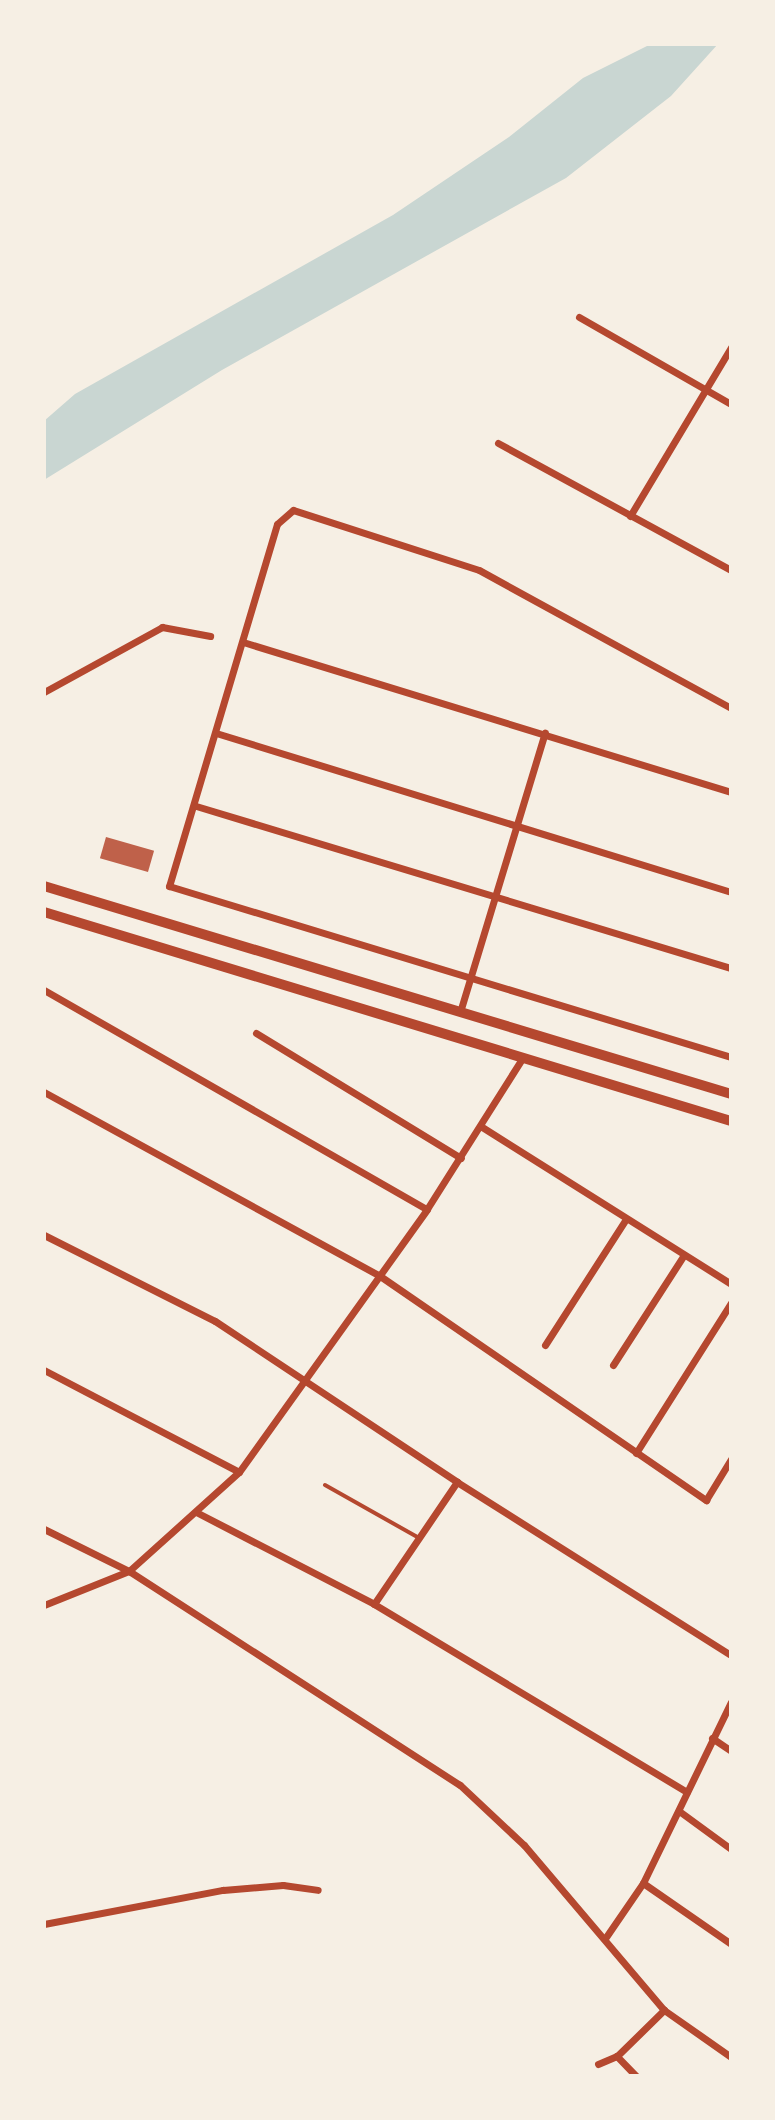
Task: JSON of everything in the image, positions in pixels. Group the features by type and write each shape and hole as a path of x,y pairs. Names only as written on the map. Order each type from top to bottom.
{"main road":[{"path":"44,886 731,1094"},
{"path":"44,912 731,1121"}],"street":[{"path":"579,317 731,404"},
{"path":"630,516 731,347"},
{"path":"498,443 731,570"},
{"path":"731,708 479,570 299,510 277,524 196,806 169,886 731,1057"},
{"path":"44,692 162,627 210,636"},
{"path":"243,642 731,791"},
{"path":"216,733 731,892"},
{"path":"460,1012 545,733"},
{"path":"196,806 731,968"},
{"path":"44,990 427,1209"},
{"path":"256,1033 461,1158"},
{"path":"44,1605 129,1571 239,1472 308,1380 427,1209 482,1127 523,1057"},
{"path":"44,1092 380,1276 706,1500 731,1459"},
{"path":"482,1127 731,1284"},
{"path":"545,1345 626,1219"},
{"path":"44,1235 215,1321 457,1482 731,1655"},
{"path":"613,1365 684,1255"},
{"path":"636,1453 731,1303"},
{"path":"44,1370 239,1472"},
{"path":"374,1604 457,1482"},
{"path":"196,1512 374,1604 687,1792"},
{"path":"44,1529 129,1571 460,1785 524,1845 606,1937 664,2010 731,2057"},
{"path":"606,1937 643,1883 731,1702"},
{"path":"712,1738 731,1751"},
{"path":"679,1811 731,1849"},
{"path":"643,1883 731,1944"},
{"path":"44,1924 223,1890 283,1885 318,1890"},
{"path":"598,2064 617,2056 664,2010"},
{"path":"617,2056 636,2076"}],"lane":[{"path":"325,1485 419,1538"}],"shaded area":[{"path":"651,44 718,44 671,96 566,178 222,370 44,480 44,421 75,394 393,215 509,137 583,78"}],"building":[{"path":"106,837 154,851 148,872 100,858"}]}
